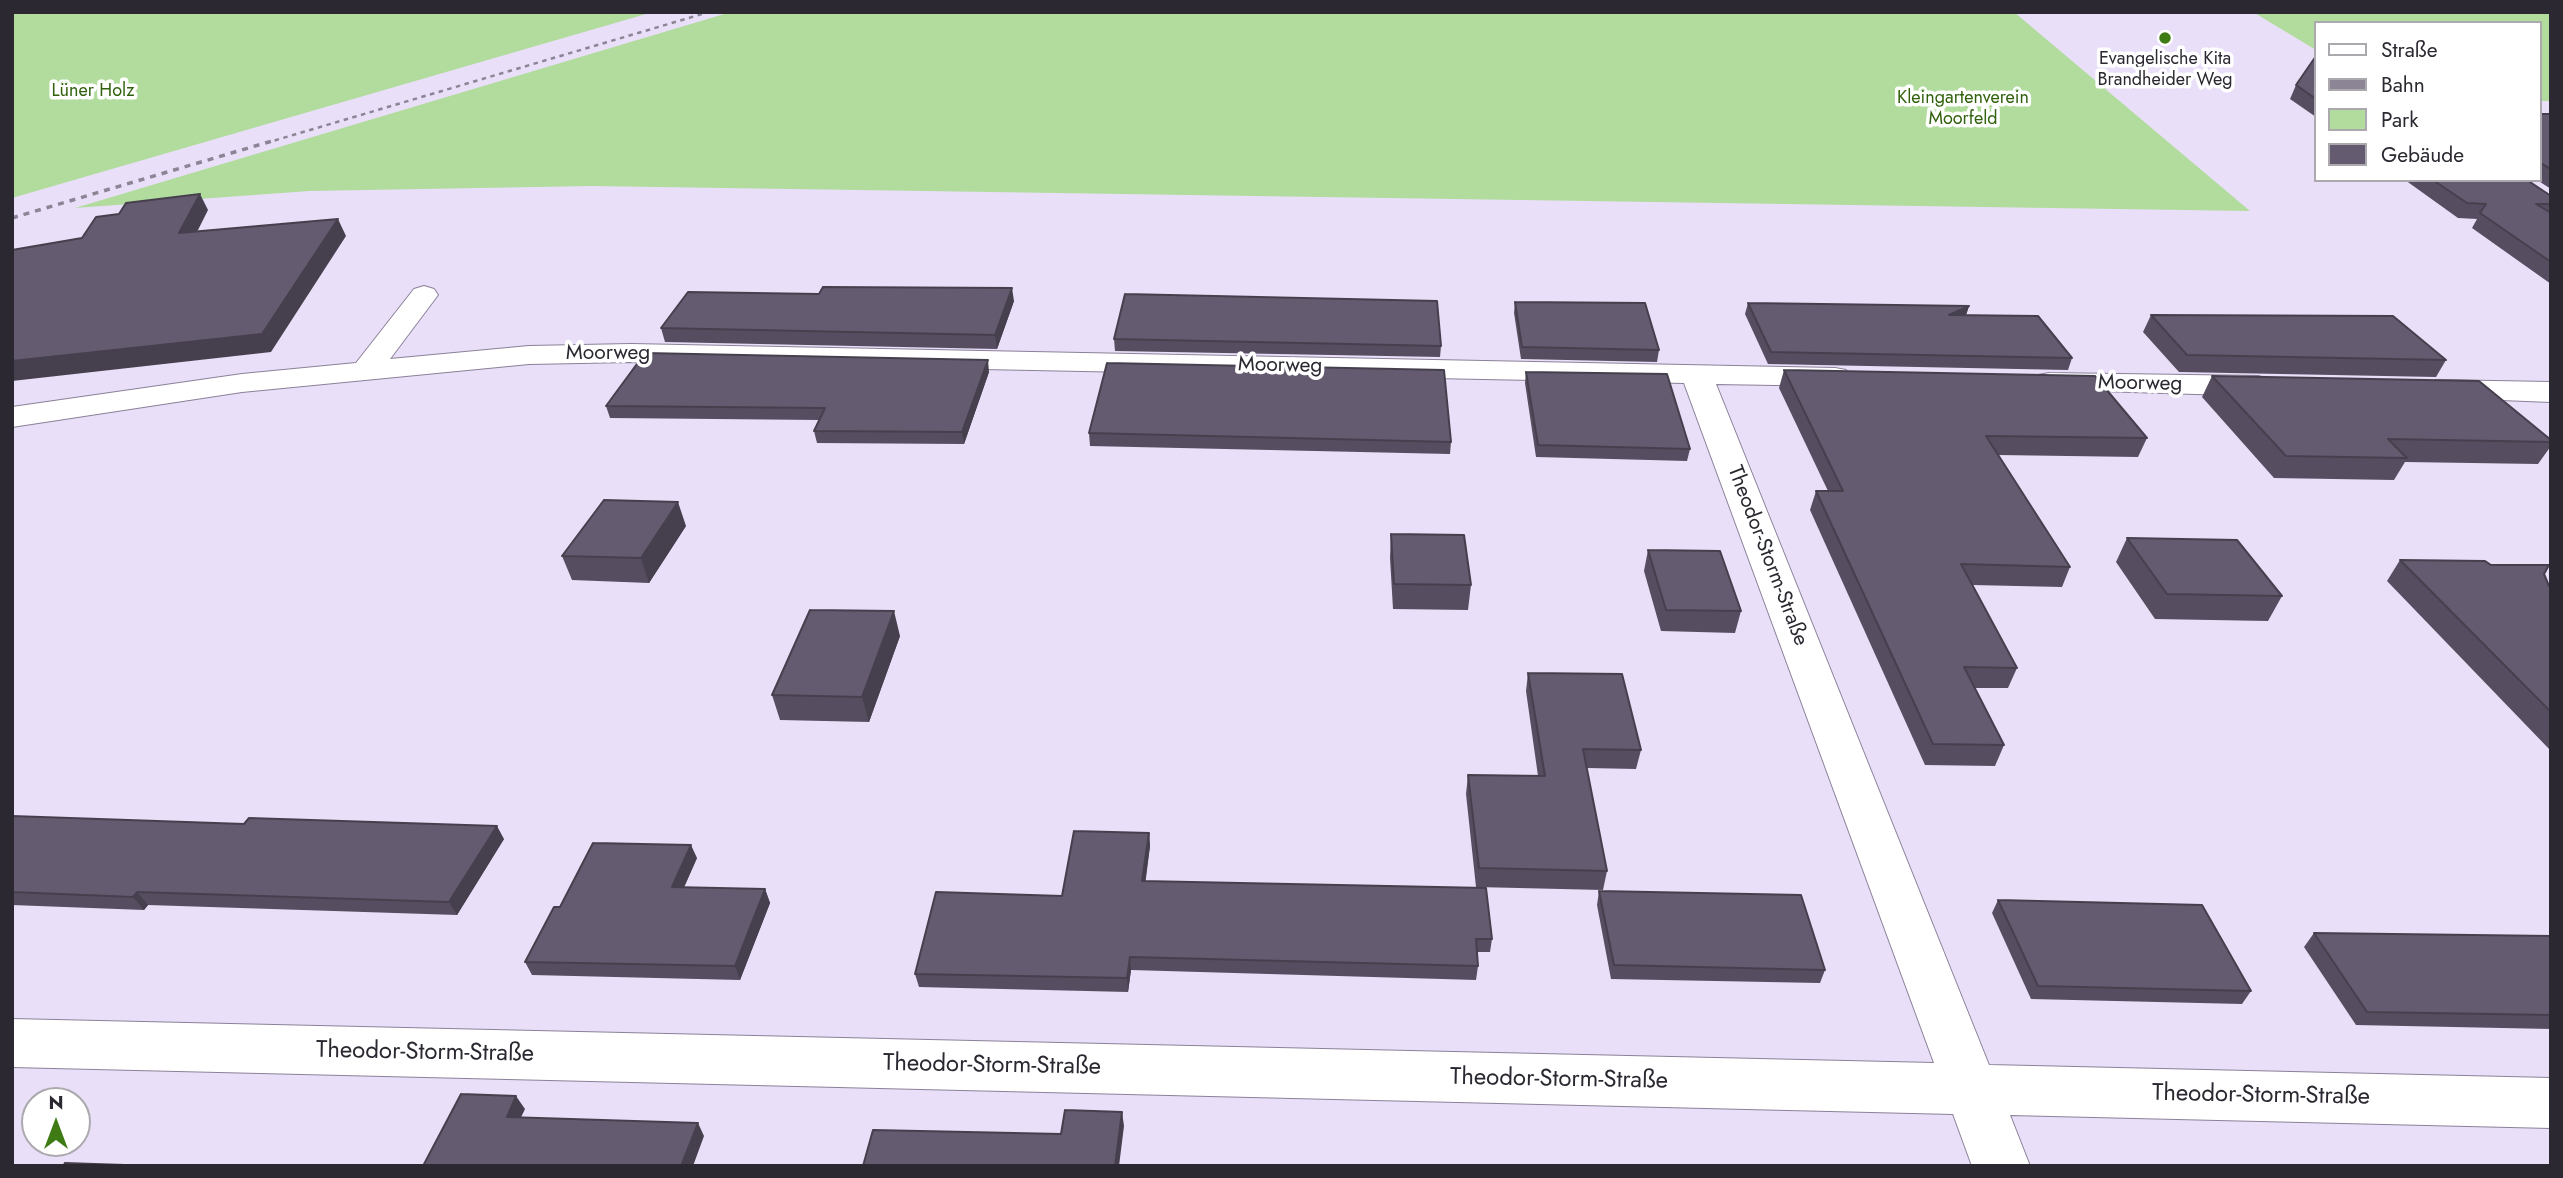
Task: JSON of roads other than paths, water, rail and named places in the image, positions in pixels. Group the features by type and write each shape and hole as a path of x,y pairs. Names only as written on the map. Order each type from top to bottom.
{"street":[{"path":"364,373 424,295"},
{"name":"Moorweg","path":"12,417 192,389 529,355 631,353 1860,378"},
{"name":"Theodor-Storm-Straße","path":"1697,374 1972,1090"},
{"name":"Moorweg","path":"2015,381 2284,387"},
{"path":"2402,389 2551,392"},
{"name":"Theodor-Storm-Straße","path":"12,1043 2551,1103"},
{"path":"1972,1090 2001,1166"}],"railway":[{"path":"266,143 709,12"},
{"path":"12,218 272,141"}],"place":[{"name":"Evangelische Kita Brandheider Weg","path":"2165,38"}],"park label":[{"name":"Lüner Holz","path":"93,92"},
{"name":"Kleingartenverein Moorfeld","path":"1963,109"}]}
